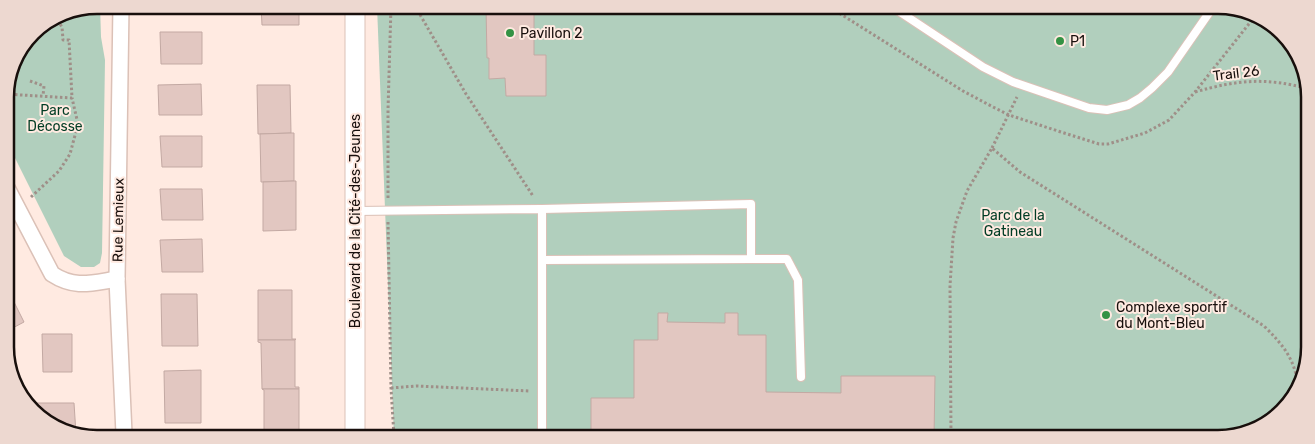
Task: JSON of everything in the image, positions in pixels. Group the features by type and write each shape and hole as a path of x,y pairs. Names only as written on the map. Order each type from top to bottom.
{"street":[{"name":"Rue Lemieux","path":"121,14 117,280 124,430"},
{"name":"Boulevard de la Cité-des-Jeunes","path":"355,14 355,430"},
{"path":"14,201 52,274 63,282 79,285 117,280"}],"lane":[{"path":"903,14 983,67 1022,86 1100,110 1118,109 1140,98 1168,72 1209,14"},
{"path":"356,211 751,204 752,259"},
{"path":"542,209 542,430"},
{"path":"542,260 787,259 798,280 802,377"}],"path":[{"path":"420,14 466,94 542,209"},
{"path":"18,208 59,171 70,154 78,124 72,98 70,40 63,40 62,27 59,23"},
{"name":"Trail 26","path":"1195,92 1225,84 1251,80 1277,82 1300,87"},
{"path":"30,81 44,86 43,96"},
{"path":"951,430 950,286 956,222 967,191 1010,115 1022,86"},
{"path":"14,94 72,98"},
{"path":"992,148 1020,172 1264,326 1292,359 1296,374"},
{"path":"391,388 416,386 542,391"}],"green space":[{"name":"Parc Décosse","path":"86,14 100,14 101,37 105,60 102,253 100,263 94,267 81,267 64,256 14,156 14,92 22,60 42,34 70,18"},
{"name":"Parc de la Gatineau","path":"377,14 1229,14 1250,20 1273,34 1293,60 1300,81 1301,97 1301,358 1295,379 1281,402 1269,413 1250,424 1223,430 394,430"}],"building":[{"path":"261,14 299,14 299,25 262,25"},
{"name":"Pavillon 2","path":"486,14 534,14 534,55 546,55 546,96 506,96 505,78 489,79 489,58 487,58"},
{"path":"160,32 202,32 202,64 161,64"},
{"path":"201,84 202,115 159,115 158,85"},
{"path":"257,85 290,85 291,133 258,134"},
{"path":"294,133 294,181 261,182 260,134"},
{"path":"160,136 202,136 202,167 162,167"},
{"path":"296,181 296,230 263,231 263,182"},
{"path":"160,189 202,189 203,220 162,220"},
{"path":"202,239 203,272 162,272 160,240"},
{"path":"258,290 292,290 292,339 295,340 258,340"},
{"path":"161,294 197,294 198,346 162,346"},
{"path":"14,302 24,322 14,327"},
{"path":"658,313 668,313 667,322 725,323 725,313 738,313 738,335 766,335 766,392 841,393 841,376 935,376 934,430 591,430 591,398 634,398 634,340 658,340"},
{"path":"42,334 72,334 72,372 43,372"},
{"path":"258,340 295,340 295,387 299,387 299,389 262,389 261,343"},
{"path":"201,370 201,423 165,423 164,371"},
{"path":"262,389 299,389 299,430 264,430 264,390"},
{"path":"35,403 74,403 76,427 55,419"}],"place":[{"name":"Pavillon 2","path":"510,33"},
{"name":"P1","path":"1060,41"},
{"name":"Complexe sportif du Mont-Bleu","path":"1106,315"}]}
